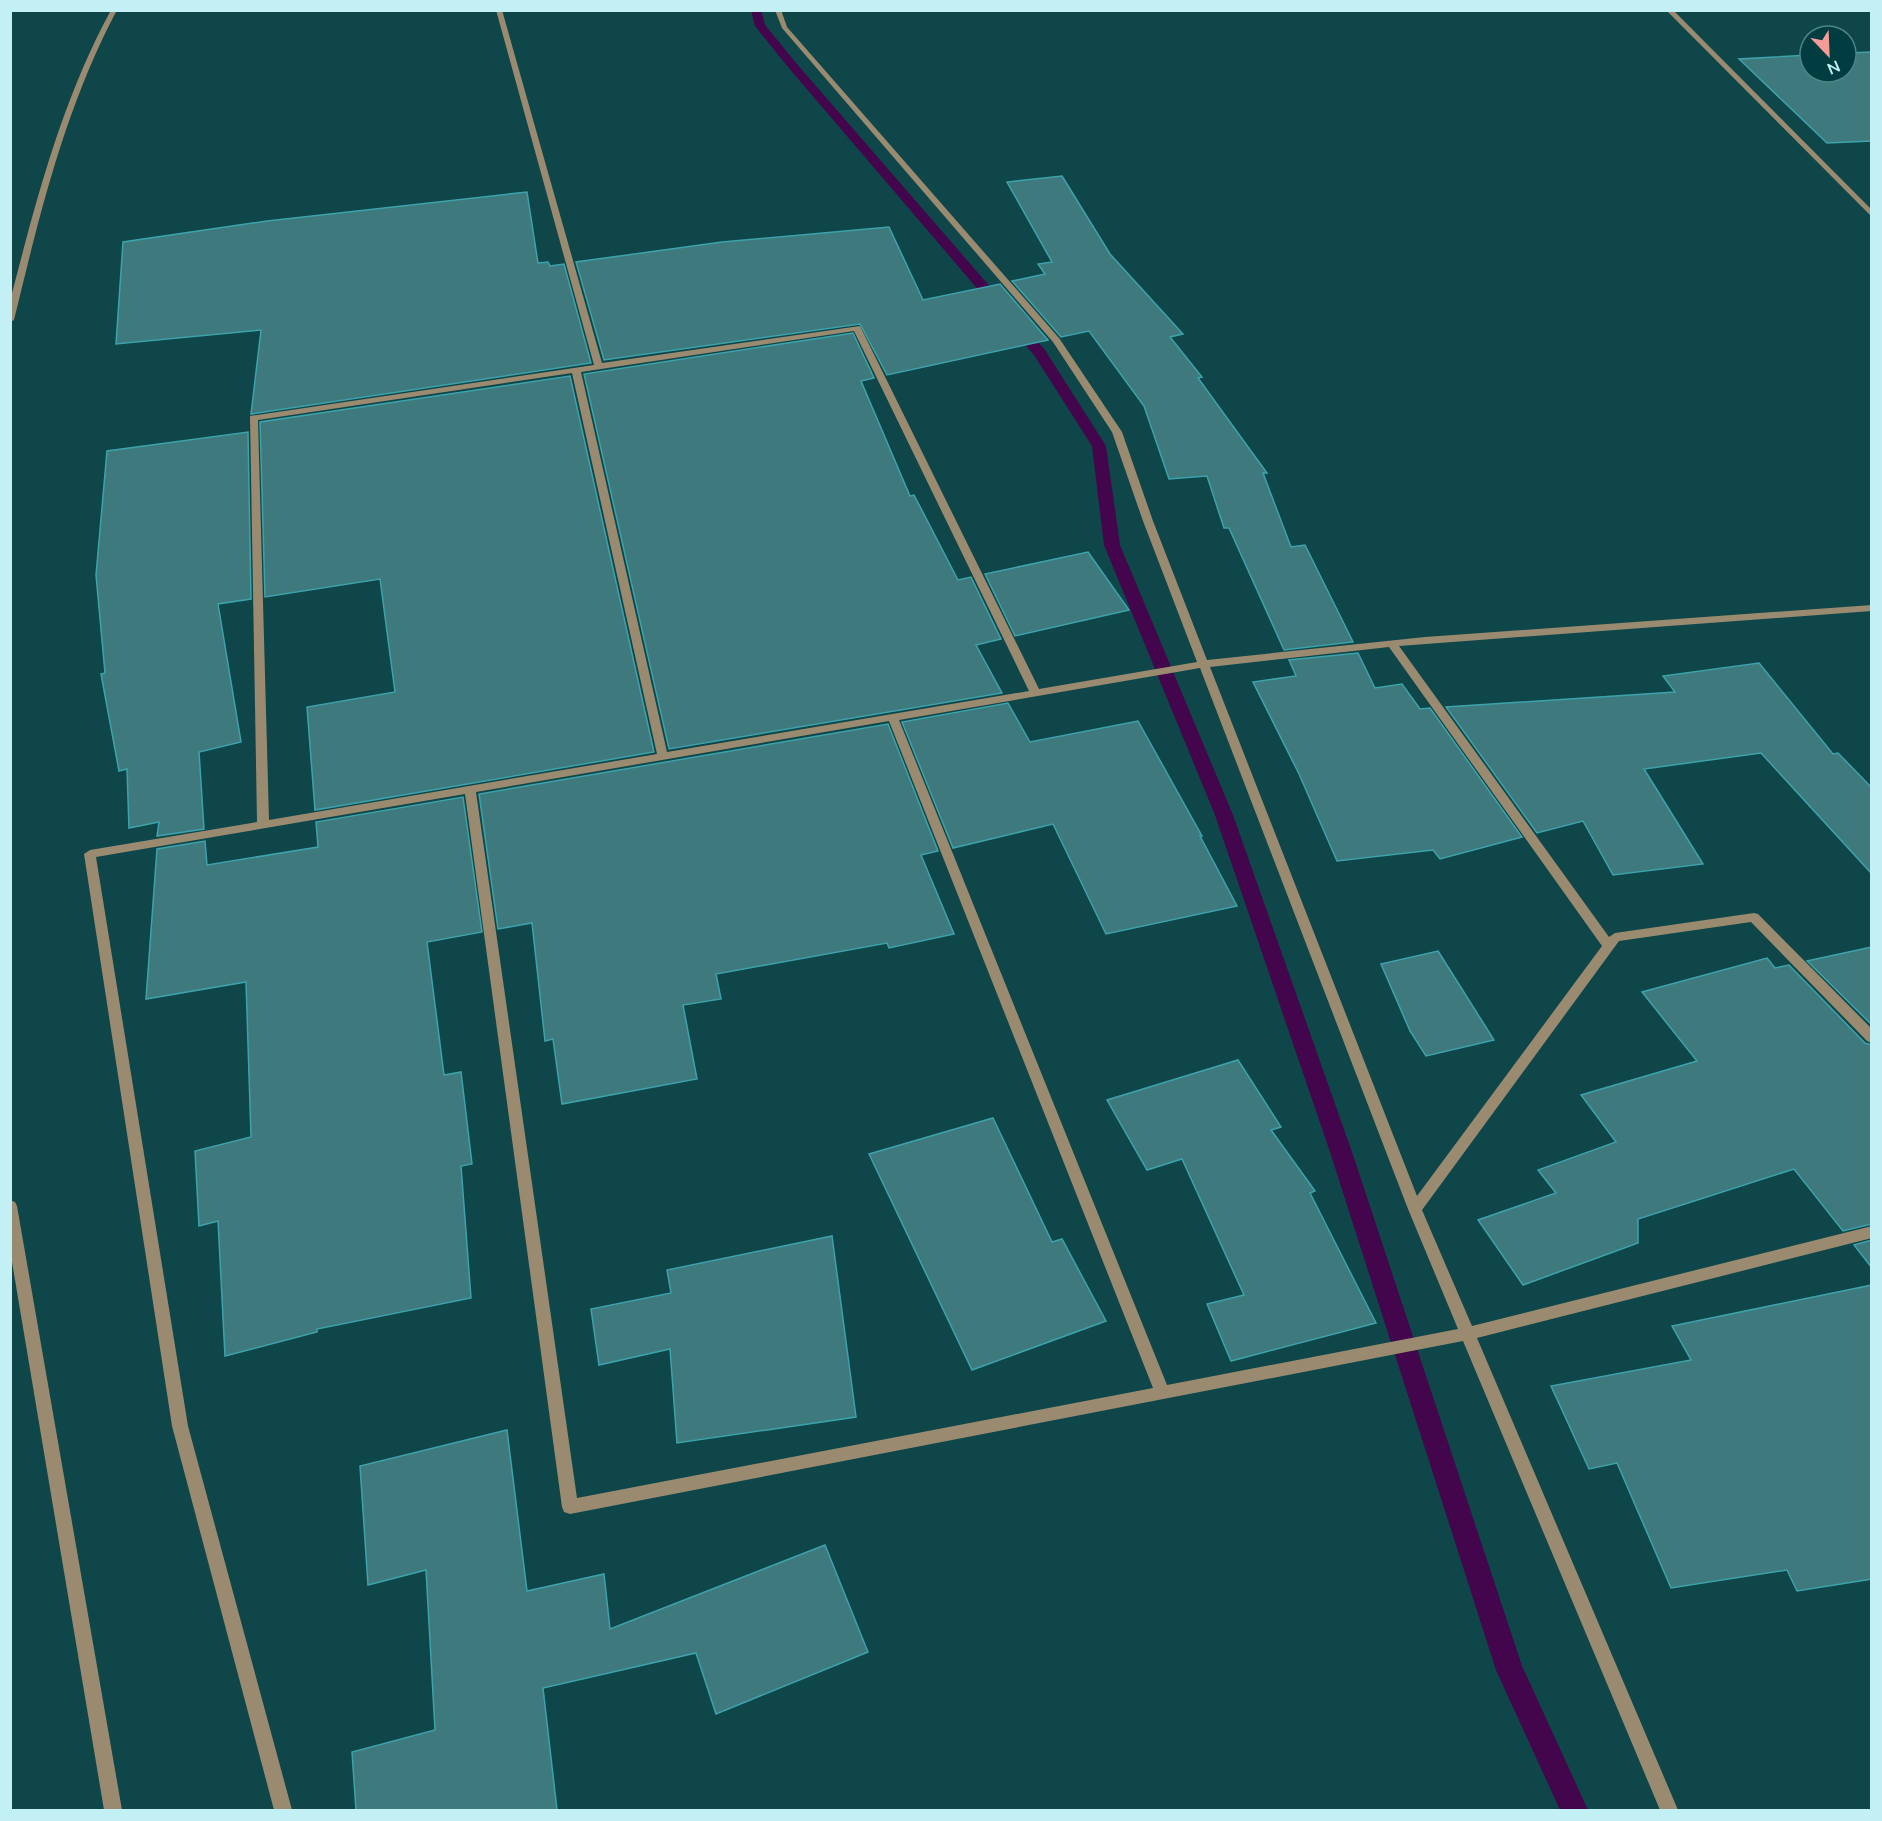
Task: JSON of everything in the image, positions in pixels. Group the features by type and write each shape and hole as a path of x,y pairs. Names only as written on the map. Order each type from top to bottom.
{"street":[{"path":"10,320 76,84 114,10"},
{"path":"499,10 598,367"},
{"path":"778,10 784,27 1056,340 1117,432 1148,521 1415,1209 1669,1810"},
{"path":"1669,10 1872,215"},
{"path":"263,825 253,418 857,328 1036,693"},
{"path":"576,370 663,757"},
{"path":"283,1810 180,1426 90,854 1205,664 1392,644 1872,608"},
{"path":"1392,644 1609,946"},
{"path":"893,717 1162,1392"},
{"path":"470,789 570,1507 1466,1334 1872,1232"},
{"path":"1415,1209 1615,937 1754,917 1872,1038"},
{"path":"10,1206 113,1810"}],"building":[{"path":"1872,52 1872,141 1827,143 1739,59 1798,56 1798,84 1858,84 1858,53"},
{"path":"1062,176 1110,254 1183,334 1170,337 1202,377 1198,378 1267,473 1263,473 1291,547 1305,545 1353,642 1284,650 1229,528 1224,528 1207,476 1169,479 1144,406 1089,331 1061,337 1012,281 1045,274 1038,264 1052,262 1007,182"},
{"path":"527,192 538,263 548,262 550,266 564,264 591,363 251,414 261,330 116,344 123,242 267,221"},
{"path":"889,227 923,300 1000,284 1048,340 887,375 860,324 604,360 576,262 722,242"},
{"path":"853,333 874,378 861,381 910,496 914,495 958,580 971,577 1001,639 976,645 1002,693 669,749 584,374"},
{"path":"570,376 654,752 315,810 307,707 395,692 380,579 265,597 260,422"},
{"path":"248,432 251,599 218,604 241,742 199,752 204,829 157,836 159,822 129,828 127,769 119,771 101,674 105,673 96,575 107,451"},
{"path":"1088,552 1129,610 1015,636 985,574"},
{"path":"1358,653 1375,688 1402,684 1420,709 1430,708 1522,837 1440,859 1433,850 1337,861 1299,774 1253,682 1296,676 1289,660"},
{"path":"1759,663 1833,754 1838,753 1872,788 1872,874 1761,753 1644,769 1703,864 1613,875 1583,821 1537,833 1446,707 1675,692 1663,676"},
{"path":"1008,703 1030,742 1138,721 1202,836 1200,836 1237,906 1106,934 1053,824 953,848 902,722"},
{"path":"888,724 938,851 921,855 954,934 889,948 887,943 716,974 721,999 683,1005 697,1079 562,1104 553,1039 545,1041 532,923 498,929 479,794"},
{"path":"463,797 482,932 427,942 444,1075 461,1072 472,1164 461,1166 471,1298 317,1329 317,1332 225,1356 218,1221 199,1226 195,1151 251,1137 246,982 146,999 157,849 205,841 207,865 318,847 316,822"},
{"path":"1872,947 1872,1025 1807,961"},
{"path":"1438,951 1494,1040 1426,1056 1410,1031 1381,964"},
{"path":"1767,958 1775,968 1789,965 1865,1043 1872,1045 1872,1224 1843,1231 1794,1169 1638,1219 1638,1243 1523,1285 1478,1220 1556,1193 1538,1170 1616,1142 1581,1095 1697,1061 1642,992"},
{"path":"1238,1060 1281,1127 1271,1130 1315,1191 1310,1193 1376,1323 1231,1361 1207,1304 1244,1295 1182,1159 1147,1170 1107,1100"},
{"path":"993,1118 1052,1242 1062,1239 1106,1321 972,1370 869,1154"},
{"path":"832,1236 856,1417 677,1443 670,1349 599,1365 591,1309 671,1293 667,1270"},
{"path":"1872,1240 1872,1268 1854,1245"},
{"path":"1872,1285 1872,1579 1797,1591 1787,1570 1671,1588 1617,1463 1589,1469 1551,1386 1691,1360 1672,1326"},
{"path":"507,1430 527,1591 604,1574 610,1629 825,1545 868,1652 716,1714 696,1653 543,1688 557,1810 356,1810 352,1752 435,1730 426,1570 368,1585 360,1466"}],"waterway":[{"path":"756,10 760,26 792,65 1040,353 1099,446 1112,545 1224,815 1341,1152 1510,1670 1574,1810"}]}
